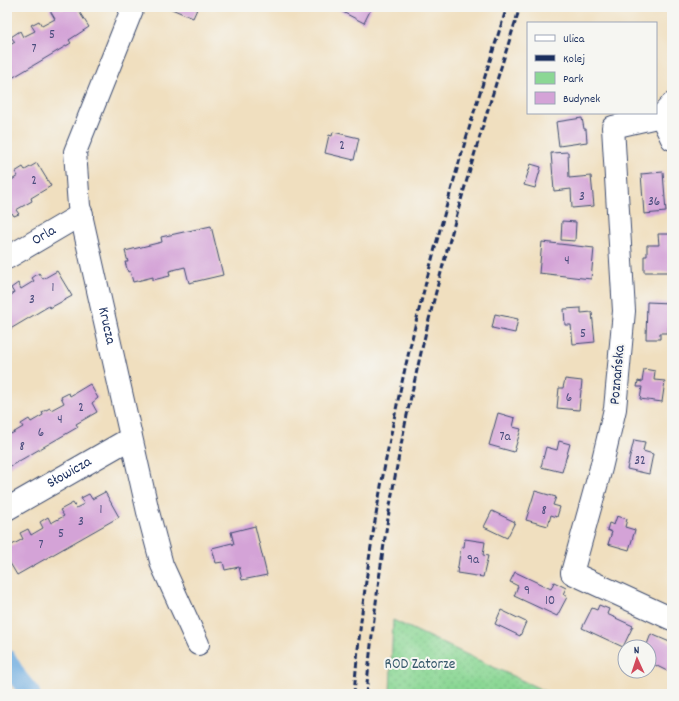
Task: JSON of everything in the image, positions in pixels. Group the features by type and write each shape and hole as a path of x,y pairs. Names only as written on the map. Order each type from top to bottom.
{"street":[{"name":"Krucza","path":"133,7 75,152 79,206 131,438 162,565 198,644"},
{"path":"666,110 672,139"},
{"name":"Poznańska","path":"654,114 613,127 624,311 615,409 602,468 572,573 672,619"},
{"name":"Orla","path":"7,258 82,214"},
{"name":"Słowicza","path":"7,509 131,438"}],"green space":[{"name":"ROD Zatorze","path":"393,620 551,694 390,694"}],"building":[{"path":"53,7 60,7 61,10 67,7 76,7 89,27 69,40 71,43 7,81 7,47 15,42 11,37 20,31 23,37 35,31 31,25 39,21 42,26 55,19 49,9"},
{"path":"167,7 198,7 193,18"},
{"path":"333,7 372,7 364,23"},
{"path":"582,118 584,129 586,129 587,142 559,146 556,122"},
{"path":"333,132 359,138 354,160 325,153 329,135 332,136"},
{"path":"568,152 569,178 591,176 594,206 572,208 571,189 554,191 551,153"},
{"path":"37,163 51,186 31,198 32,201 16,210 19,214 14,216 12,213 7,216 7,183 18,176 15,172 23,167 25,170"},
{"path":"531,164 541,167 535,188 524,185"},
{"path":"663,172 666,212 644,214 641,174"},
{"path":"562,221 576,222 575,241 561,240"},
{"path":"211,226 223,275 189,283 185,267 169,271 170,276 153,280 153,277 133,282 130,271 128,272 125,262 128,262 125,251 162,242 161,237"},
{"path":"658,234 672,234 672,272 644,272 644,256 647,256 647,245 659,245"},
{"path":"542,242 594,248 591,279 539,273"},
{"path":"57,271 72,296 50,308 49,306 7,331 7,298 14,293 11,288 18,283 21,289 34,281 32,278 39,273 43,279"},
{"path":"647,302 670,303 668,333 660,333 660,339 646,339"},
{"path":"581,308 581,313 592,312 595,342 573,344 571,325 565,325 564,309"},
{"path":"495,314 518,319 515,333 492,328"},
{"path":"644,369 655,371 654,380 665,381 662,402 640,399 642,387 637,387 638,381 642,382"},
{"path":"565,379 582,381 579,410 557,408 559,388 563,388"},
{"path":"90,384 98,398 92,403 97,412 76,424 78,427 7,468 7,432 9,431 11,434 23,427 21,424 29,419 31,422 43,415 42,412 50,408 51,410 64,403 61,397 69,393 70,396"},
{"path":"498,413 515,418 513,427 521,429 514,452 489,445"},
{"path":"634,440 645,442 643,451 653,454 649,474 627,469"},
{"path":"559,441 570,444 562,472 541,467 546,447 557,450"},
{"path":"535,491 556,497 553,505 560,507 557,517 551,515 548,526 526,520"},
{"path":"105,492 119,517 17,575 7,558 7,540 10,546 23,539 20,533 28,529 31,535 43,528 40,522 48,517 51,523 64,516 60,510 73,503 76,508 84,504 81,498 89,494 92,499"},
{"path":"492,511 515,522 507,538 484,527"},
{"path":"617,516 627,519 625,527 635,530 629,550 608,544 612,532 607,530 609,523 614,525"},
{"path":"255,526 267,575 242,580 239,567 225,570 223,562 216,563 212,548 232,543 233,545 231,532"},
{"path":"465,539 485,542 483,555 488,556 483,577 457,573 461,547 464,547"},
{"path":"515,572 551,589 554,582 566,588 563,594 567,597 557,616 514,596 518,586 510,582"},
{"path":"599,605 609,609 607,614 633,626 627,639 617,639 617,644 582,628 592,608 597,610"},
{"path":"501,610 526,622 520,636 495,624"},
{"path":"651,634 672,643 672,666 669,672 657,666 657,639 649,639"}],"waterway":[{"path":"7,659 18,678 31,694"}],"railway":[{"path":"354,694 363,606 375,519 391,432 410,346 455,175 507,7"},
{"path":"366,694 374,615 385,536 406,418 450,238 520,7"}]}
